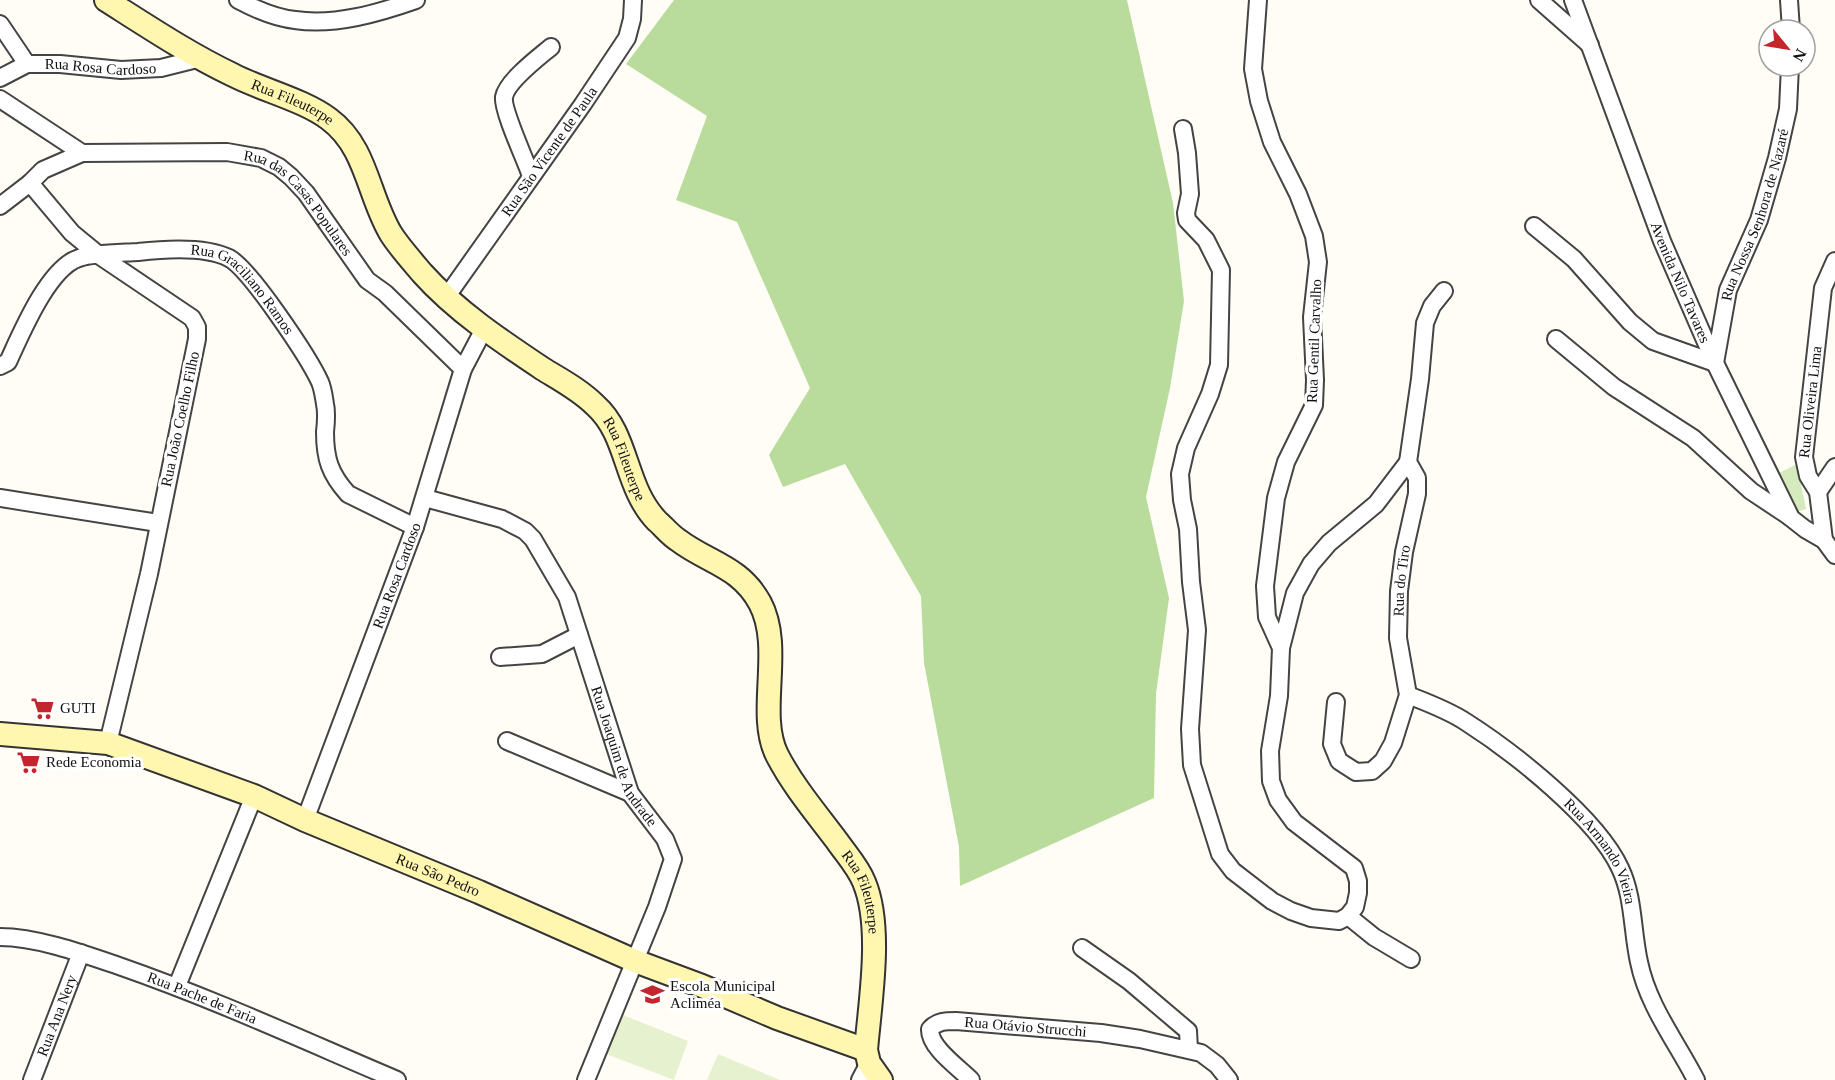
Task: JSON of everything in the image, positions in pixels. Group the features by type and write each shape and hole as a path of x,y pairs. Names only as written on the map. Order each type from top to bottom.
{"main road":[{"name":"Rua Fileuterpe","path":"106,0 232,75 326,116 358,152 375,200 392,235 425,277 484,329 596,405 613,424 636,492 654,518 678,541 739,575 758,598 768,622 771,658 770,728 774,750 789,777 853,863 864,881 870,900 873,963 869,1068"},
{"name":"Rua São Pedro","path":"0,734 108,743 254,796 635,961 777,1018 869,1068"}],"street":[{"path":"238,0 270,14 296,21 325,21 379,12 416,0"},
{"name":"Rua São Vicente de Paula","path":"447,296 627,38 632,19 633,0"},
{"name":"Rua Gentil Carvalho","path":"1258,0 1253,69 1259,101 1272,142 1298,194 1314,236 1318,262 1312,317 1314,405 1286,462 1276,498 1265,586 1267,617 1281,648"},
{"path":"1539,0 1591,45"},
{"name":"Avenida Nilo Tavares","path":"1574,0 1662,242 1715,363 1791,518 1804,529 1824,540"},
{"path":"1789,0 1790,18"},
{"path":"0,24 27,64"},
{"path":"531,176 506,110 504,97 510,86 526,68 551,47"},
{"name":"Rua Rosa Cardoso","path":"0,78 27,64 60,64 121,70 161,68 201,58"},
{"name":"Rua Nossa Senhora de Nazaré","path":"1715,363 1728,290 1759,220 1778,158 1788,109 1789,78"},
{"path":"0,99 82,153"},
{"path":"1183,129 1190,194 1187,220 1206,240 1221,270 1219,366 1210,394 1186,448 1180,474 1188,529 1197,630 1190,729 1192,765 1220,854 1233,871 1265,896 1291,911 1311,918 1339,921 1348,916 1355,907 1358,893 1354,868 1294,822 1278,800 1271,781 1270,751 1279,696 1281,648 1295,593 1311,564 1329,543 1376,504 1408,462"},
{"name":"Rua das Casas Populares","path":"82,153 227,152 261,158 279,167 306,193 366,280 385,293 463,369"},
{"path":"0,206 43,170 82,153"},
{"name":"Rua João Coelho Filho","path":"30,183 72,233 100,255 167,299 192,318 196,327 197,339 149,574 108,743"},
{"path":"1534,226 1574,259 1630,322 1653,341 1715,363"},
{"name":"Rua Graciliano Ramos","path":"0,366 8,362 34,309 54,278 79,258 162,249 208,252 227,257 240,265 290,334 320,383 326,407 327,454 331,472 335,478 348,494 415,527"},
{"name":"Rua Oliveira Lima","path":"1824,540 1818,492 1808,476 1804,457 1823,288 1835,261"},
{"name":"Rua do Tiro","path":"1336,702 1332,744 1339,761 1356,772 1372,771 1383,761 1393,743 1408,695 1398,638 1399,591 1404,552 1417,494 1417,478 1408,462 1420,379 1425,322 1432,306 1444,291"},
{"name":"Rua Rosa Cardoso","path":"305,820 415,527 463,369 484,329"},
{"path":"1556,339 1614,387 1693,438 1751,491 1791,518"},
{"path":"1818,492 1835,467"},
{"path":"0,498 158,523"},
{"name":"Rua Joaquim de Andrade","path":"425,498 502,519 525,531 533,539 567,597 630,793 665,839 673,859 635,961 586,1080"},
{"path":"1824,540 1835,555"},
{"path":"500,657 542,654 579,635"},
{"name":"Rua Armando Vieira","path":"1408,695 1436,706 1466,722 1505,751 1550,786 1591,826 1608,848 1621,869 1627,890 1639,962 1647,986 1664,1026 1696,1080"},
{"path":"507,741 630,793"},
{"path":"177,986 254,796"},
{"path":"1348,916 1374,937 1411,959"},
{"name":"Rua Pache de Faria","path":"0,937 12,937 81,953 177,986 397,1080"},
{"path":"1082,948 1129,981 1188,1031 1189,1049"},
{"name":"Rua Ana Nery","path":"32,1080 81,953"},
{"name":"Rua Otávio Strucchi","path":"971,1080 934,1045 930,1037 930,1029 934,1024 942,1021 956,1021 1101,1032 1202,1053 1229,1080"}],"green space":[{"path":"674,0 1127,0 1173,203 1184,301 1170,388 1146,497 1169,598 1156,694 1154,798 960,886 959,847 924,663 921,596 845,464 783,487 769,455 810,388 737,222 676,200 707,116 626,64"},
{"path":"1797,464 1806,509 1790,514 1775,475"},
{"path":"623,1015 688,1041 674,1080 606,1054"},
{"path":"718,1054 780,1080 707,1080"}],"place":[{"name":"GUTI","path":"42,708"},
{"name":"Rede Economia","path":"28,762"},
{"name":"Escola Municipal Acliméa","path":"652,995"}]}
